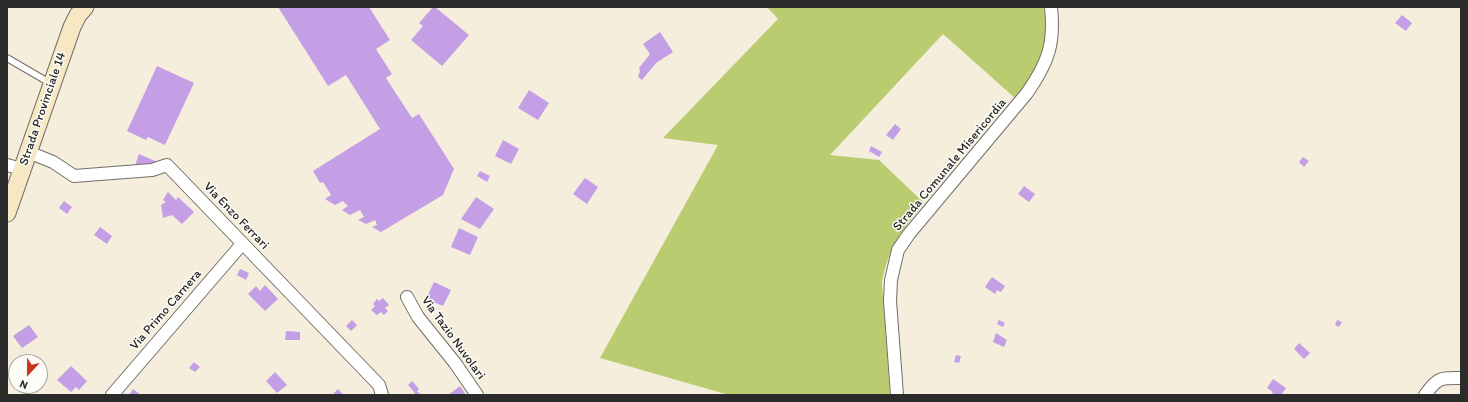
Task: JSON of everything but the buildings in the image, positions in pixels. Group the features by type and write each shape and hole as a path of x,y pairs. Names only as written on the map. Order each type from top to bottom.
{"main road":[{"name":"Strada Provinciale 14","path":"7,214 14,167 28,152 72,27 78,15 85,7"}],"street":[{"name":"Strada Comunale Misericordia","path":"897,395 890,301 891,280 898,250 909,234 1027,93 1040,75 1048,59 1051,46 1051,7"},
{"name":"Via Enzo Ferrari","path":"28,152 53,162 74,176 152,170 167,165 379,385 382,395"},
{"name":"Via Primo Carnera","path":"112,395 242,244"},
{"name":"Via Tazio Nuvolari","path":"406,297 418,317 455,363 477,395"},
{"path":"1426,395 1432,385 1442,378 1461,378"}],"lane":[{"path":"7,58 52,84"}],"green space":[{"path":"767,7 1044,7 1046,35 1042,57 1031,76 1015,98 943,34 830,155 879,160 924,203 903,230 892,249 882,282 890,395 729,395 600,358 718,145 663,138 778,19"}]}
